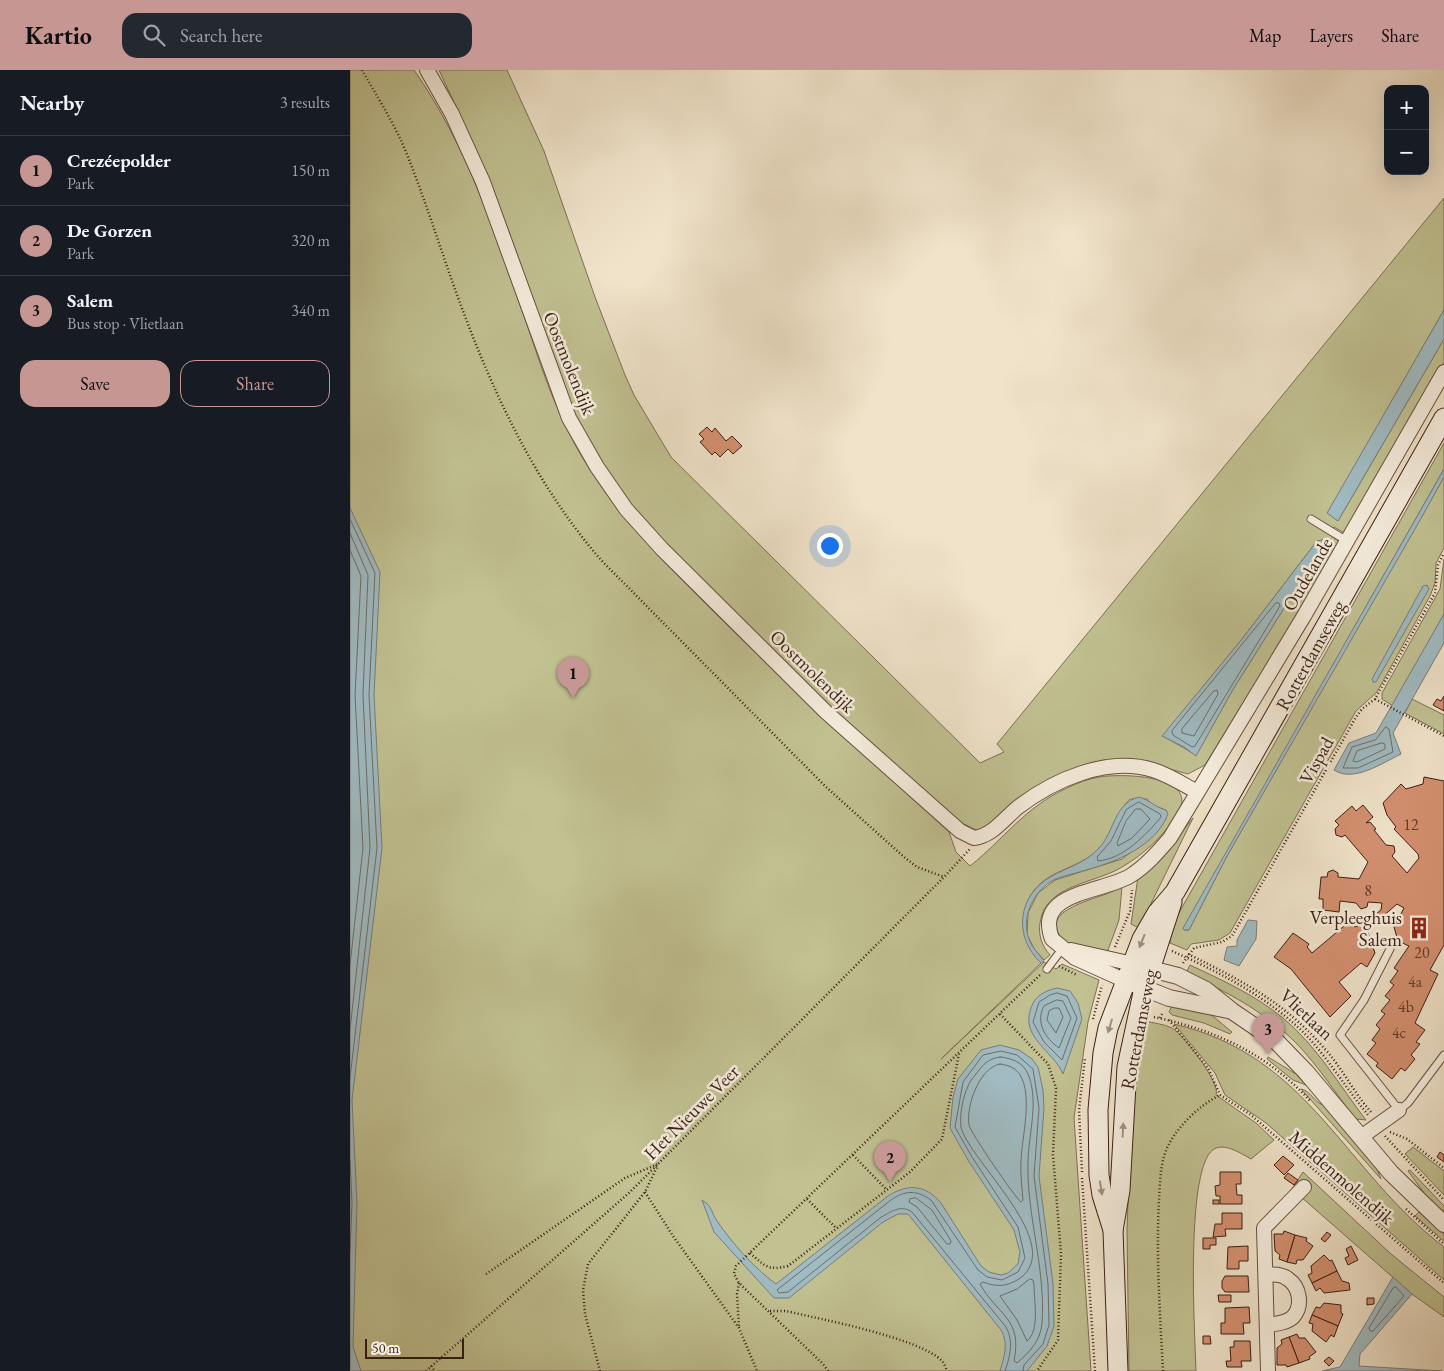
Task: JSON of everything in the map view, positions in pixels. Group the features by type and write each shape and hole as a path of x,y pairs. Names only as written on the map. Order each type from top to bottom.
{"main road":[{"name":"Rotterdamseweg","path":"1113,1230 1102,1195 1099,1175 1098,1110 1107,1036 1136,971 1146,932 1157,913 1176,892 1444,418"},
{"name":"Rotterdamseweg","path":"1118,1371 1113,1230 1120,1190 1127,1067 1144,988 1136,971"}],"street":[{"name":"Oostmolendijk","path":"430,73 452,114 483,182 569,418 597,467 626,509 662,549 826,712 960,831 974,838 989,834 1017,809 1045,789 1078,774 1102,768 1128,766 1152,769 1172,777 1198,792"},
{"name":"Oudelande","path":"1198,792 1348,541 1444,372"},
{"path":"1198,792 1170,838 1155,855 1129,876 1097,890 1061,901 1054,907 1050,917 1049,932 1052,940 1062,949 1136,971 1178,976 1198,986 1276,1041 1306,1072 1391,1174 1444,1224"},
{"path":"1144,988 1169,998 1232,1011"},
{"path":"1361,1137 1399,1110"},
{"path":"1268,1371 1264,1228 1304,1187"},
{"path":"1266,1275 1277,1274 1288,1278 1295,1286 1299,1297 1298,1308 1292,1318 1280,1324 1267,1325"}],"lane":[{"path":"1311,519 1348,541"},
{"path":"1047,969 1062,949"},
{"name":"Vlietlaan","path":"1390,949 1364,1000 1340,1035 1399,1110"},
{"path":"1399,1110 1408,1103 1444,1055"}],"path":[{"path":"362,70 388,114 408,155 460,303 491,382 540,477 574,529 601,560 833,793 904,857 918,866 944,877"},
{"name":"Vispad","path":"1188,954 1202,945 1222,942 1232,936 1356,717 1362,709 1375,699 1435,593 1438,565 1444,552"},
{"path":"1375,699 1444,736"},
{"name":"Het Nieuwe Veer","path":"426,1371 630,1192 963,858"},
{"path":"1122,930 1130,911 1132,890 1129,876"},
{"path":"1188,954 1252,986 1274,1000 1304,1026 1331,1056 1379,1125 1389,1132 1407,1139 1444,1168"},
{"name":"Vlietlaan","path":"1188,954 1186,958 1251,992 1276,1009 1305,1034 1379,1125 1444,1200"},
{"path":"828,1371 770,1311 739,1283 734,1274 736,1266 1047,969"},
{"path":"1097,1004 1102,986"},
{"path":"1000,1014 1048,1064 1056,1088 1053,1155 1061,1254 1058,1340 1037,1371"},
{"path":"1160,1018 1196,1027 1234,1042 1260,1058 1296,1086"},
{"path":"1163,1371 1158,1224 1160,1180 1168,1145 1180,1128 1207,1101 1220,1095 1208,1068 1168,1020"},
{"path":"749,1254 766,1267 775,1269 788,1266 910,1172 942,1140 960,1052"},
{"name":"Middenmolendijk","path":"1220,1095 1251,1115 1444,1284"},
{"path":"852,1155 886,1189"},
{"path":"600,1371 585,1314 583,1290 588,1264 645,1192 659,1163"},
{"path":"486,1274 625,1178 659,1163"},
{"path":"645,1192 673,1236 739,1328 757,1371"},
{"path":"807,1199 836,1228"},
{"path":"739,1283 736,1294 739,1328"},
{"path":"770,1311 786,1311 885,1335 927,1350 943,1361 947,1371"},
{"path":"432,1366 435,1371"}],"green space":[{"path":"350,70 414,70 433,99 450,129 479,192 546,379 563,420 583,459 618,508 656,553 747,645 949,832 956,852 970,866 1039,804 1083,781 1111,776 1142,777 1171,785 1180,793 1182,804 1175,818 1158,839 1144,851 1111,873 1073,887 1051,900 1044,910 1040,923 1041,940 1050,955 1044,960 1035,950 1027,935 1028,913 1038,893 1055,880 1122,859 1152,835 1166,819 1166,810 1152,805 1147,799 1130,799 1098,850 1040,884 1026,905 1024,929 1027,941 1041,963 941,1059 1044,962 1056,969 1062,964 1099,980 1088,1022 1074,1118 1091,1371 350,1371"},
{"path":"439,70 507,70 544,151 595,297 625,375 634,395 671,457 980,763 1004,752 997,744 1444,198 1444,310 1328,513 1338,521 1444,339 1444,362 1346,534 1334,527 1330,535 1341,543 1205,765 1188,774 1166,768 1108,762 976,830 962,823 830,708 672,553 619,492 570,406 476,150","holes":["1323,540 1325,543 1232,691 1196,755 1163,736 1242,639 1317,541"]},
{"path":"1444,443 1444,469 1184,928 1185,930 1189,930 1227,856 1444,477 1444,548 1436,563 1435,583 1430,596 1377,692 1356,711 1230,933 1219,940 1191,944 1187,950 1170,943 1172,927 1180,911"},
{"path":"1444,559 1444,614 1393,706 1382,699 1382,693 1440,589"},
{"path":"1412,699 1444,715 1444,734 1405,713"},
{"path":"1193,818 1139,928 1131,924 1138,877 1162,857"},
{"path":"1122,887 1119,920 1107,953 1067,944 1059,934 1056,925 1058,918 1072,907"},
{"path":"1190,965 1250,995 1283,1018 1317,1053 1366,1120 1357,1119 1352,1114 1312,1061 1286,1033 1245,1004 1186,973"},
{"path":"1173,1004 1209,1013 1232,1032 1230,1034 1204,1023 1172,1015 1169,1012"},
{"path":"1145,1021 1172,1028 1177,1032 1207,1070 1213,1080 1216,1095 1256,1123 1274,1140 1251,1159 1234,1150 1220,1147 1216,1148 1206,1160 1199,1183 1195,1215 1193,1288 1196,1371 1129,1371 1127,1228 1133,1081"},
{"path":"1174,1024 1221,1040 1260,1062 1293,1089 1409,1217 1444,1247 1444,1280 1266,1123 1225,1095 1215,1073"},
{"path":"1268,1057 1296,1074 1306,1085 1293,1080 1267,1059"},
{"path":"1301,1089 1323,1105 1376,1166 1381,1179"},
{"path":"1413,1147 1444,1171 1444,1195 1405,1154"},
{"path":"1410,1170 1444,1206 1444,1215 1432,1204 1408,1171"},
{"path":"1303,1172 1391,1254 1444,1297 1444,1317 1412,1294 1292,1189"},
{"path":"1419,1212 1444,1234 1444,1241 1415,1216"}],"water":[{"path":"1444,310 1444,339 1338,521 1327,513"},
{"path":"1444,469 1444,477 1227,856 1189,930 1184,930 1183,928"},
{"path":"350,508 380,572 374,695 382,848 352,1100 357,1203 353,1347 361,1371 350,1371"},
{"path":"1323,540 1325,543 1232,691 1196,756 1184,747 1162,736 1242,639 1317,541"},
{"path":"1427,585 1429,589 1376,682 1373,682 1372,679 1423,586"},
{"path":"1444,614 1444,643 1393,733 1401,754 1359,773 1350,774 1334,770 1349,743 1376,733"},
{"path":"1139,797 1166,810 1168,814 1162,825 1145,844 1122,857 1098,867 1050,882 1033,900 1027,915 1027,931 1032,945 1044,961 1041,963 1032,953 1023,929 1026,905 1032,894 1040,884 1052,876 1093,854 1104,842 1119,812 1130,801"},
{"path":"1248,920 1257,921 1256,939 1239,966 1224,960 1227,947 1237,946 1237,940"},
{"path":"1057,988 1070,991 1078,1003 1082,1019 1063,1074 1034,1036 1030,1028 1029,1018 1031,1008 1038,997 1044,992"},
{"path":"1000,1045 1019,1050 1032,1059 1038,1067 1043,1090 1044,1108 1039,1176 1053,1284 1054,1326 1047,1346 1027,1371 1000,1371 1005,1345 1001,1330 908,1214 898,1214 883,1222 789,1298 774,1298 714,1232 702,1200 751,1263 776,1284 888,1196 903,1189 916,1188 929,1192 941,1203 981,1266 989,1272 1001,1275 1008,1273 1018,1264 1020,1252 1014,1230 968,1160 950,1128 953,1097 958,1079 981,1050"},
{"path":"1393,1277 1412,1294 1360,1354 1359,1366 1442,1371 1322,1371 1340,1367"}],"building":[{"path":"707,427 712,432 715,428 726,441 732,436 742,446 733,454 728,449 720,457 715,452 712,455 700,442 704,439 699,434"},
{"path":"1444,696 1444,711 1433,705 1437,699 1441,701"},
{"name":"Verpleeghuis Salem","path":"1424,777 1444,781 1444,945 1430,970 1438,974 1415,1023 1425,1030 1416,1042 1420,1044 1411,1055 1415,1059 1405,1071 1401,1068 1392,1079 1376,1066 1378,1063 1367,1054 1376,1043 1372,1040 1380,1029 1376,1025 1385,1014 1381,1011 1390,1000 1385,996 1394,985 1390,982 1398,971 1394,968 1409,946 1398,941 1394,927 1404,908 1397,904 1367,930 1375,953 1367,967 1361,963 1339,982 1351,996 1330,1017 1291,969 1274,957 1293,933 1309,944 1307,947 1312,953 1350,921 1355,927 1365,923 1381,910 1382,903 1368,902 1367,907 1361,909 1356,903 1340,901 1339,912 1323,910 1323,899 1319,899 1321,877 1327,877 1328,872 1333,870 1338,873 1338,877 1359,879 1368,862 1345,835 1342,837 1336,835 1335,829 1339,825 1335,821 1352,806 1356,811 1363,805 1373,817 1366,823 1370,822 1386,845 1394,846 1395,852 1392,856 1407,873 1419,858 1418,854 1394,829 1396,827 1387,815 1383,803 1401,784 1406,789 1423,784"},
{"path":"1440,1152 1444,1155 1444,1162 1437,1157"},
{"path":"1283,1156 1294,1165 1284,1175 1274,1165"},
{"path":"1220,1172 1241,1172 1241,1184 1236,1184 1237,1195 1242,1195 1242,1204 1220,1204 1220,1196 1216,1196 1215,1186 1220,1185"},
{"path":"1288,1173 1298,1180 1294,1185 1284,1178"},
{"path":"1213,1200 1219,1200 1219,1204 1213,1204"},
{"path":"1222,1213 1242,1213 1242,1229 1225,1229 1226,1236 1213,1237 1215,1224 1222,1224"},
{"path":"1284,1231 1295,1235 1287,1262 1279,1259 1280,1255 1275,1251 1274,1234 1283,1234"},
{"path":"1327,1232 1331,1235 1325,1242 1321,1239"},
{"path":"1295,1235 1307,1238 1306,1241 1313,1246 1303,1260 1297,1260 1296,1264 1287,1262"},
{"path":"1203,1238 1216,1238 1216,1245 1210,1245 1210,1249 1203,1249"},
{"path":"1248,1246 1248,1261 1239,1261 1239,1269 1227,1269 1228,1247"},
{"path":"1351,1246 1358,1260 1348,1265 1345,1258 1349,1256 1346,1249"},
{"path":"1324,1255 1330,1261 1332,1260 1337,1271 1312,1283 1308,1275 1312,1273 1311,1266"},
{"path":"1337,1271 1342,1281 1349,1283 1350,1290 1324,1293 1320,1288 1316,1291 1312,1283"},
{"path":"1225,1276 1248,1276 1249,1292 1225,1292 1222,1288 1222,1281"},
{"path":"1218,1295 1231,1295 1231,1302 1219,1302"},
{"path":"1367,1298 1374,1298 1374,1304 1367,1305"},
{"path":"1324,1303 1341,1305 1341,1313 1343,1314 1338,1326 1312,1315 1316,1307 1320,1308"},
{"path":"1249,1307 1250,1323 1243,1323 1244,1334 1221,1334 1221,1323 1225,1323 1225,1308"},
{"path":"1312,1315 1338,1326 1334,1337 1331,1335 1326,1342 1312,1331 1313,1324 1309,1323"},
{"path":"1297,1334 1299,1338 1305,1338 1316,1352 1309,1357 1310,1359 1299,1363 1289,1337"},
{"path":"1203,1336 1210,1336 1211,1344 1203,1344"},
{"path":"1289,1337 1299,1363 1287,1367 1286,1365 1277,1365 1277,1348 1282,1344 1281,1340"},
{"path":"1234,1341 1250,1341 1251,1361 1241,1361 1242,1367 1227,1367 1226,1361 1231,1361 1230,1347 1234,1347"},
{"path":"1329,1357 1334,1361 1329,1366 1324,1361"}],"place":[{"name":"Crezéepolder","path":"573,698"},
{"name":"Verpleeghuis Salem","path":"1419,928"},
{"name":"Salem","path":"1268,1054"},
{"name":"De Gorzen","path":"890,1182"}]}
